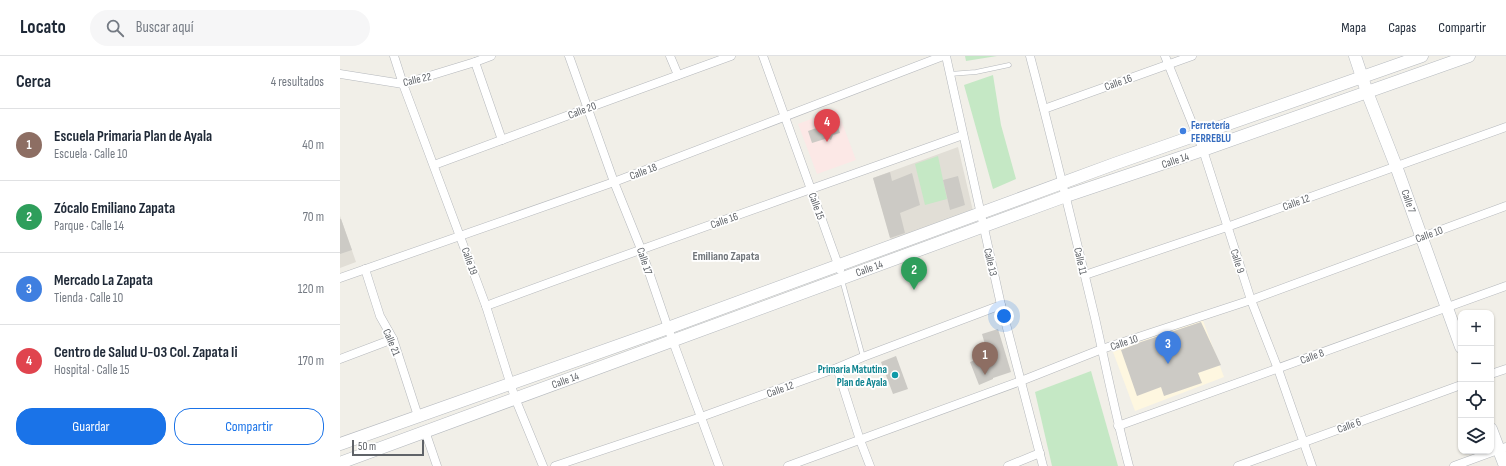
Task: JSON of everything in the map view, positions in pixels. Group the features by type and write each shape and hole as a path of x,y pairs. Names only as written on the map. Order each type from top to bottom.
{"main road":[{"name":"Calle 7","path":"1355,56 1461,346"},
{"name":"Calle 14","path":"340,444 511,385 1114,164 1422,56"},
{"name":"Calle 14","path":"340,463 842,277 1066,196 1203,150 1469,56"},
{"path":"1494,434 1502,448 1505,466"}],"street":[{"name":"Calle 19","path":"394,56 403,84 486,306 515,398 543,466"},
{"name":"Calle 22","path":"340,74 403,84 491,56"},
{"name":"Calle 17","path":"569,56 614,182 641,249 672,341 719,466"},
{"path":"670,56 678,75"},
{"name":"Calle 20","path":"434,165 731,56"},
{"name":"Calle 15","path":"763,56 842,277"},
{"name":"Calle 18","path":"340,278 614,182 944,56"},
{"name":"Calle 13","path":"944,56 950,74 1001,305 1043,466"},
{"name":"Calle 11","path":"1030,56 1066,196 1102,349 1118,426 1129,466"},
{"name":"Calle 9","path":"1165,56 1203,150 1251,300 1278,369 1312,466"},
{"name":"Calle 16","path":"1044,109 1192,56"},
{"path":"475,62 502,140"},
{"name":"Calle 12","path":"1085,276 1506,127"},
{"name":"Calle 16","path":"486,306 641,249 963,135"},
{"name":"Calle 10","path":"788,466 1021,381 1102,349 1251,300 1506,206"},
{"name":"Calle 21","path":"365,269 380,316 393,339 418,416"},
{"name":"Calle 8","path":"1118,426 1506,286"},
{"name":"Calle 12","path":"555,466 701,417 837,368 1001,305"},
{"path":"340,359 393,339"},
{"path":"837,368 870,466"},
{"path":"1494,373 1506,369"},
{"name":"Calle 6","path":"1238,466 1458,386"},
{"path":"425,431 437,466"},
{"path":"1454,466 1502,448"},
{"path":"1008,466 1040,454"}],"lane":[{"path":"950,74 976,72 1009,65"},
{"name":"Calle 15","path":"842,277 863,357"}],"shaded area":[{"path":"837,109 856,160 817,174 798,124"},
{"path":"958,147 973,211 891,240 873,178"},
{"path":"340,216 356,262 340,268"},
{"path":"1202,318 1224,377 1135,411 1113,352"}],"green space":[{"path":"965,56 997,56 966,61"},
{"path":"993,75 1001,125 1016,179 993,189 964,85"},
{"path":"938,156 947,199 925,205 915,164"},
{"path":"1091,371 1118,466 1052,466 1035,392"}],"building":[{"path":"835,116 840,133 833,135 831,140 828,138 812,143 808,131 828,124 826,119"},
{"path":"890,172 892,181 912,173 920,205 900,213 905,233 890,238 873,178"},
{"path":"958,176 965,205 950,210 943,180"},
{"path":"340,219 352,250 340,254"},
{"path":"1201,322 1221,365 1198,373 1202,383 1164,396 1161,387 1137,396 1121,350"},
{"path":"998,329 1011,372 993,378 979,385 970,362 988,355 982,334"},
{"name":"Primaria Matutina Plan de Ayala","path":"896,356 908,389 893,394 881,362"}],"place":[{"name":"Ferretería FERREBLU","path":"1183,131"},
{"name":"Centro de Salud U-03 Col. Zapata Ii","path":"827,142"},
{"name":"Zócalo Emiliano Zapata","path":"914,290"},
{"name":"Mercado La Zapata","path":"1168,364"},
{"name":"Primaria Matutina Plan de Ayala","path":"895,375"},
{"name":"Escuela Primaria Plan de Ayala","path":"985,375"}],"district":[{"name":"Emiliano Zapata","path":"726,256"}]}
